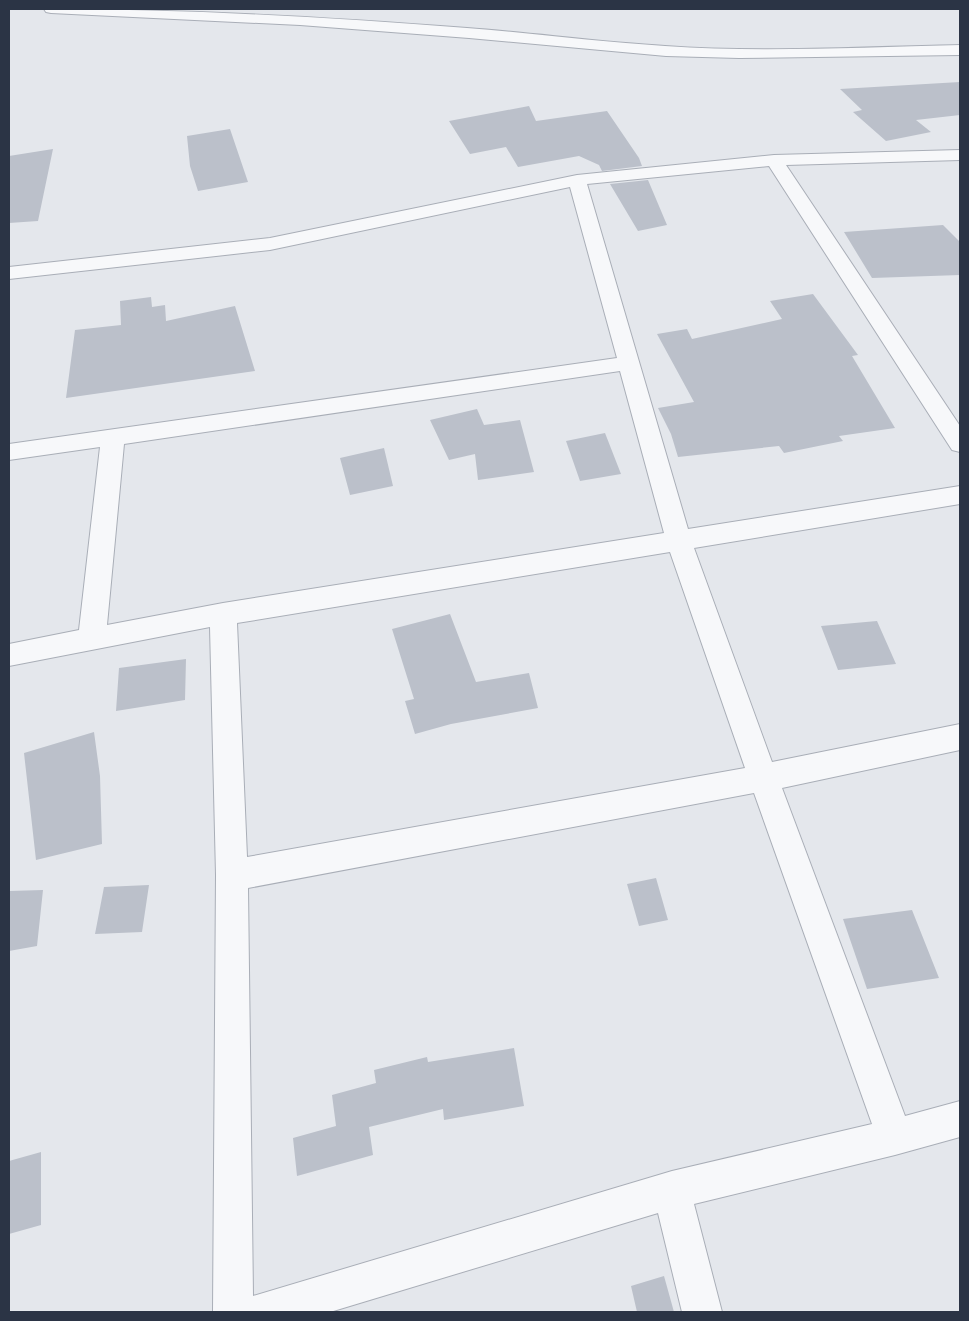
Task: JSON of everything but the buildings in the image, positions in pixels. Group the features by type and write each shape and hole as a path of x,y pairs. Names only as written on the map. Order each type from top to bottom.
{"street":[{"path":"51,9 310,22 470,33 666,51 960,50"},
{"path":"9,273 270,244 577,180 774,160 960,155"},
{"path":"774,160 960,444"},
{"path":"577,180 679,540 763,778 896,1137"},
{"path":"9,452 628,362"},
{"path":"92,639 113,437"},
{"path":"9,655 223,614 960,495"},
{"path":"223,614 232,875 233,1312"},
{"path":"232,875 763,778 960,737"},
{"path":"264,1312 672,1190 896,1137 960,1119"},
{"path":"672,1190 702,1312"}]}
